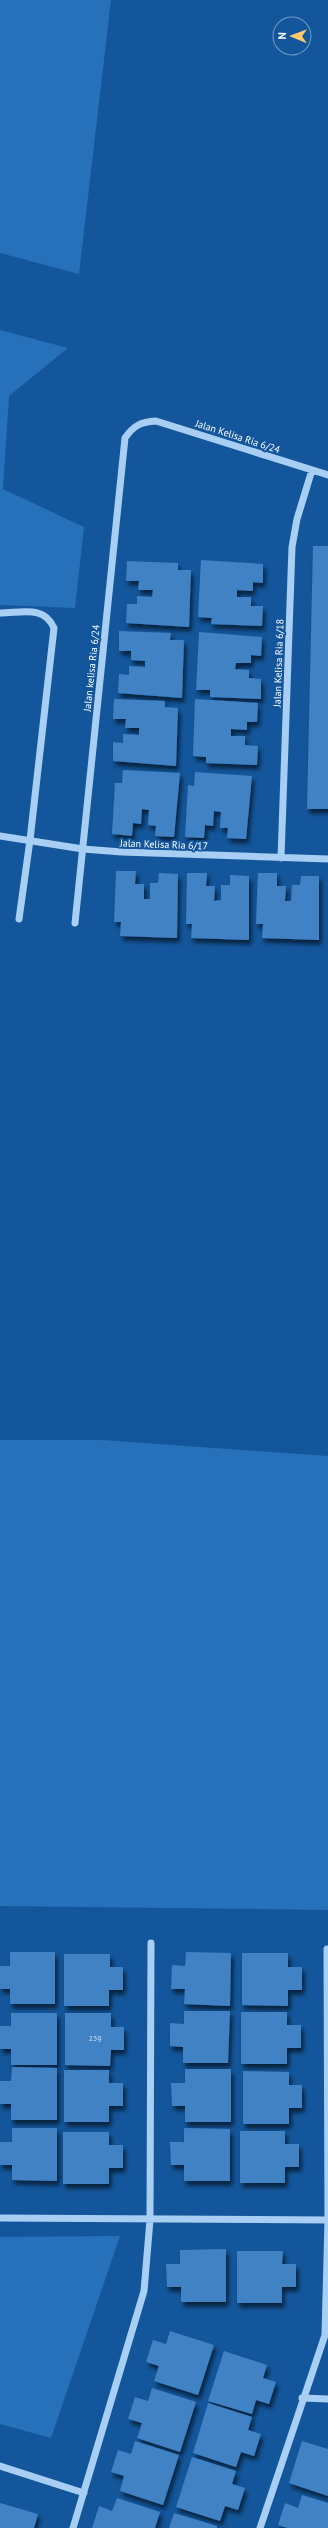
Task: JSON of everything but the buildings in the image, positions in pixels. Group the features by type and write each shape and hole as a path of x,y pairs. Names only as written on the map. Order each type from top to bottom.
{"street":[{"name":"Jalan Kelisa Ria 6/24","path":"142,422 156,421 175,426 328,475"},
{"name":"Jalan kelisa Ria 6/24","path":"75,923 102,646 115,548 122,457 125,438 131,429 142,422"},
{"name":"Jalan Kelisa Ria 6/18","path":"281,858 292,547 296,519 312,470"},
{"path":"0,617 0,613 40,613 49,618 54,628 30,840 18,919"},
{"name":"Jalan Kelisa Ria 6/17","path":"0,836 83,849 328,859"},
{"path":"73,2528 144,2291 150,2220 151,1943"},
{"path":"260,2528 302,2398 325,2335 328,2220 327,1949"},
{"path":"0,2218 328,2220"},
{"path":"302,2398 328,2399"},
{"path":"0,2466 84,2493"}],"shaded area":[{"path":"0,0 111,0 79,274 0,253"},
{"path":"0,330 68,348 9,396 3,489 84,527 75,608 0,605"},
{"path":"0,1440 102,1440 328,1456 328,1910 0,1906"},
{"path":"120,2236 51,2438 0,2424 0,2237"}]}
